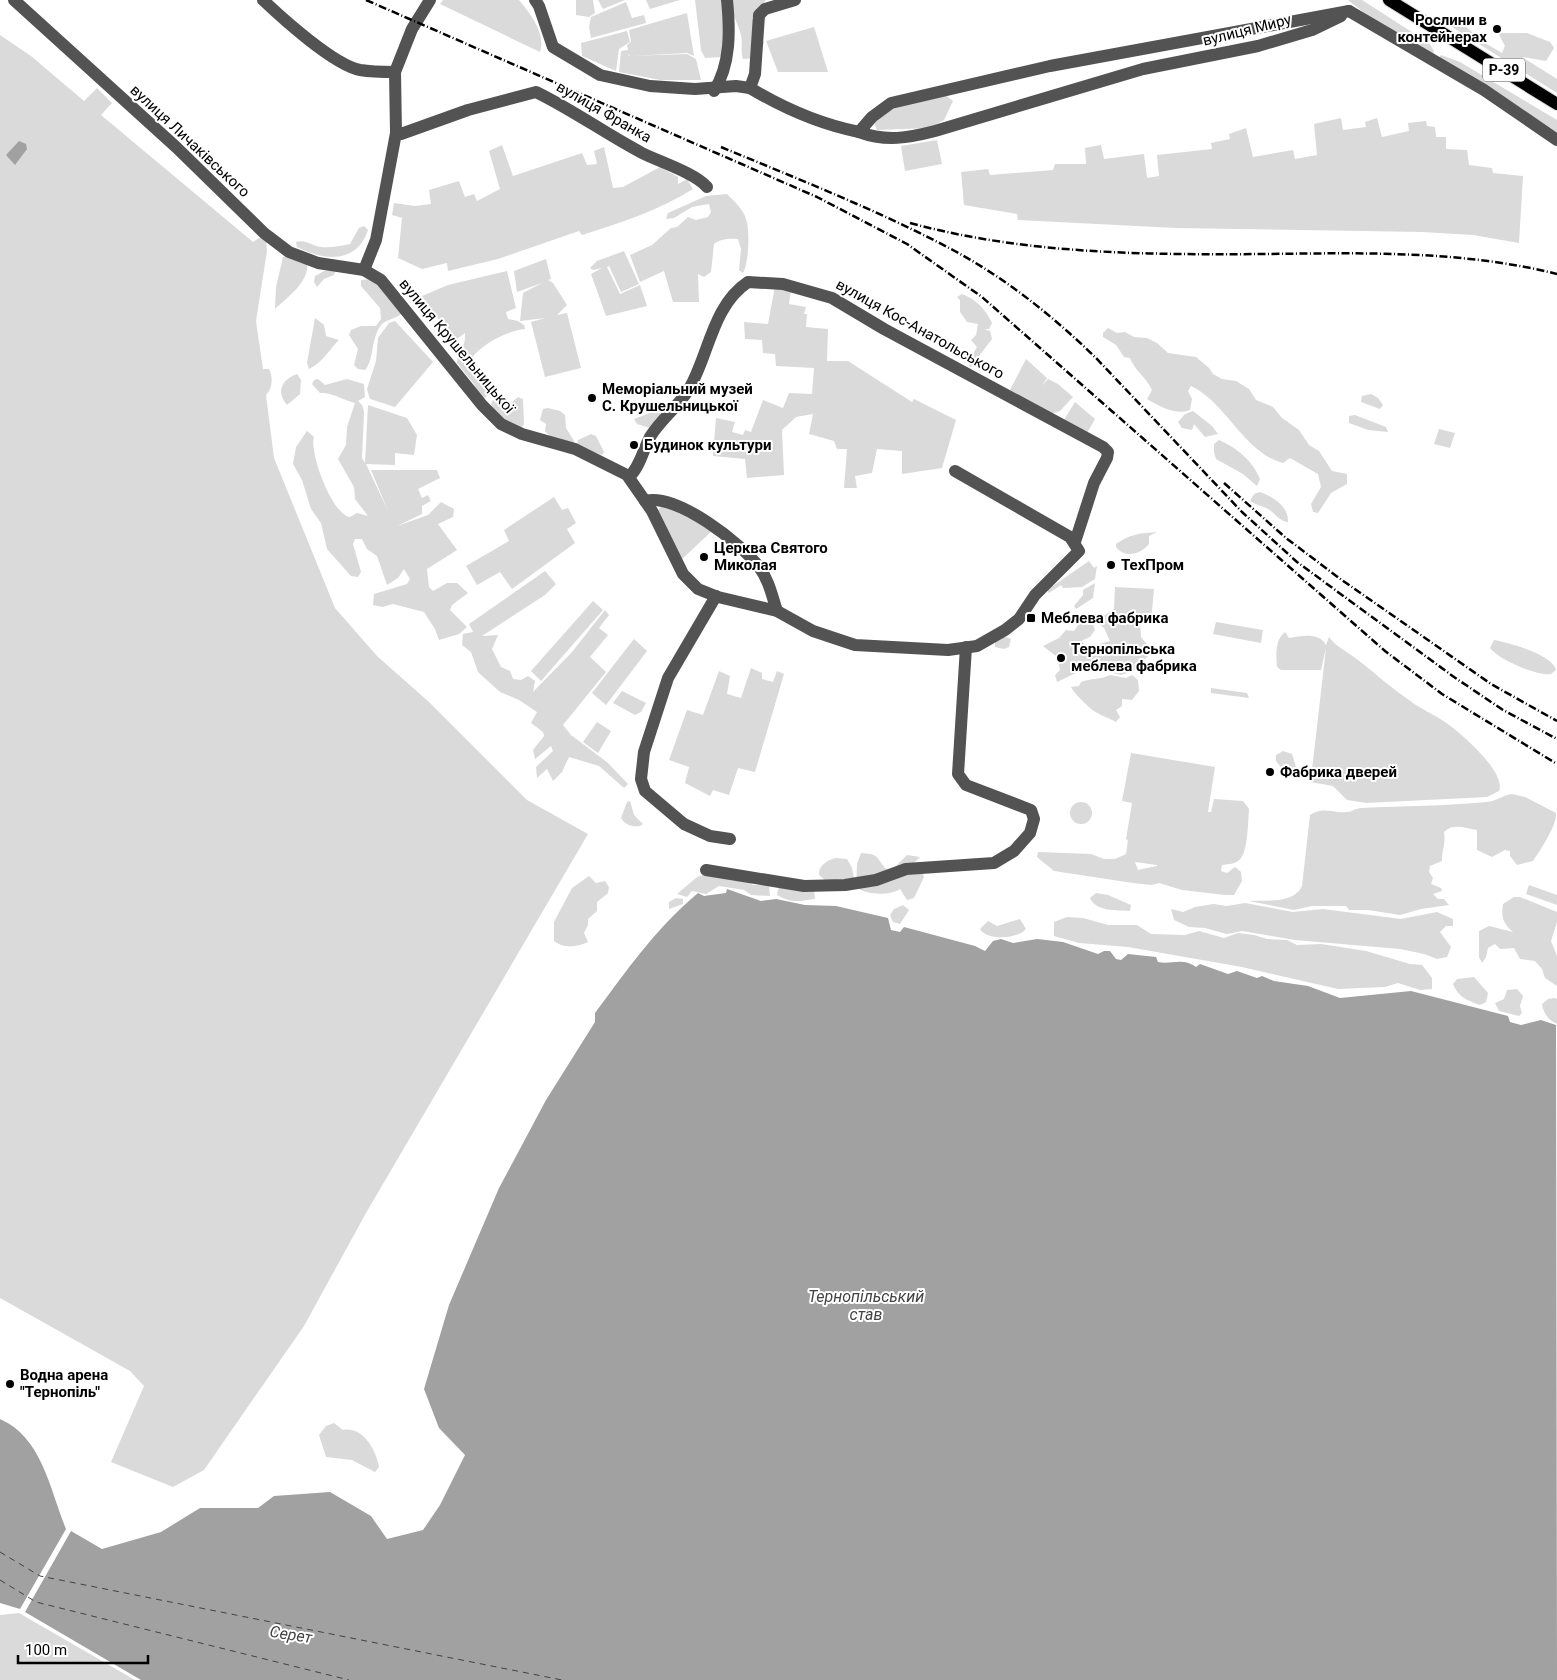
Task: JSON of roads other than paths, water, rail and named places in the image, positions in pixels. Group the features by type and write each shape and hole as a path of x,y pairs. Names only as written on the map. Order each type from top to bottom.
{"main road":[{"name":"Р-39","path":"1389,0 1557,104"}],"street":[{"name":"вулиця Личаківського","path":"14,0 176,147 264,233 289,252 318,264 364,270"},
{"path":"263,0 316,44 345,64 359,70 395,72"},
{"path":"364,270 376,240 396,133 395,72 412,29 430,0"},
{"path":"535,0 539,6 553,47 600,75 650,86 695,89 750,88 756,74 759,15 765,9 795,0"},
{"path":"715,89 727,57 730,26 727,0"},
{"path":"1349,11 1484,90 1557,140"},
{"name":"вулиця Миру","path":"859,132 872,118 891,103 1050,66 1349,11"},
{"name":"вулиця Миру","path":"750,88 801,115 833,127 881,138 903,139 934,132 1143,70 1236,51 1312,30 1349,11"},
{"name":"вулиця Франка","path":"396,133 401,134 468,110 536,92 707,187"},
{"name":"вулиця Крушельницької","path":"364,270 374,274 381,280 482,405 507,428 575,449 613,466 628,477 664,533 671,553 683,574 698,589 716,596 776,611 813,631 855,645 948,650 977,646 988,641 1019,619 1035,595 1077,547"},
{"name":"вулиця Кос-Анатольського","path":"628,477 635,471 643,450 654,430 688,391 711,333 734,295 748,282 783,284 832,298 884,329 1103,447 1108,452 1107,458 1094,483 1077,547"},
{"path":"955,472 1020,507 1070,537 1077,547"},
{"path":"645,501 653,499 684,510 708,523 748,554 769,583 776,611"},
{"path":"716,596 668,678 644,752 641,779 645,791 684,824 710,836 730,839"},
{"path":"706,870 804,886 845,885 876,880 906,869 994,863 1014,851 1030,834 1034,819 1031,810 966,785 958,774 966,647"}],"water":[{"path":"19,141 26,144 27,149 15,165 6,155"},
{"name":"Тернопільський став","path":"727,889 761,901 776,899 805,905 836,906 888,918 891,930 900,932 904,927 975,946 985,951 993,941 1001,939 1013,943 1037,939 1063,942 1098,954 1110,951 1116,959 1121,960 1128,954 1156,957 1158,962 1163,963 1186,962 1196,967 1200,964 1228,974 1237,971 1257,978 1262,976 1274,981 1308,986 1340,998 1411,991 1508,1016 1510,1022 1521,1025 1541,1020 1556,1025 1557,1680 141,1680 25,1612 71,1531 102,1549 161,1532 200,1508 258,1508 274,1496 330,1492 371,1516 387,1539 423,1530 440,1505 465,1455 439,1428 424,1389 449,1305 499,1188 546,1100 595,1022 595,1013 631,965 655,935 698,893 704,896 726,893"},
{"path":"0,1419 14,1427 26,1438 35,1451 43,1466 66,1529 20,1609 0,1603"}],"railway":[{"path":"366,0 817,197 907,244 982,297 1385,651 1442,694 1557,764"},
{"path":"721,147 895,221 971,260 1009,285 1063,327 1096,358 1242,512 1297,562 1454,677 1503,710 1557,739"},
{"path":"910,223 953,233 1041,247 1174,254 1337,253 1411,255 1484,261 1521,266 1557,274"},
{"path":"1224,483 1286,538 1339,578 1491,684 1557,721"}],"place":[{"name":"Рослини в контейнерах","path":"1497,29"},
{"name":"Меморіальний музей С. Крушельницької","path":"592,398"},
{"name":"Будинок культури","path":"634,445"},
{"name":"Церква Святого Миколая","path":"704,557"},
{"name":"ТехПром","path":"1111,565"},
{"name":"Меблева фабрика","path":"1031,618"},
{"name":"Тернопільська меблева фабрика","path":"1061,658"},
{"name":"Фабрика дверей","path":"1270,772"},
{"name":"Водна арена \"Тернопіль\"","path":"10,1384"}],"water label":[{"name":"Серет","path":"291,1634"}]}
